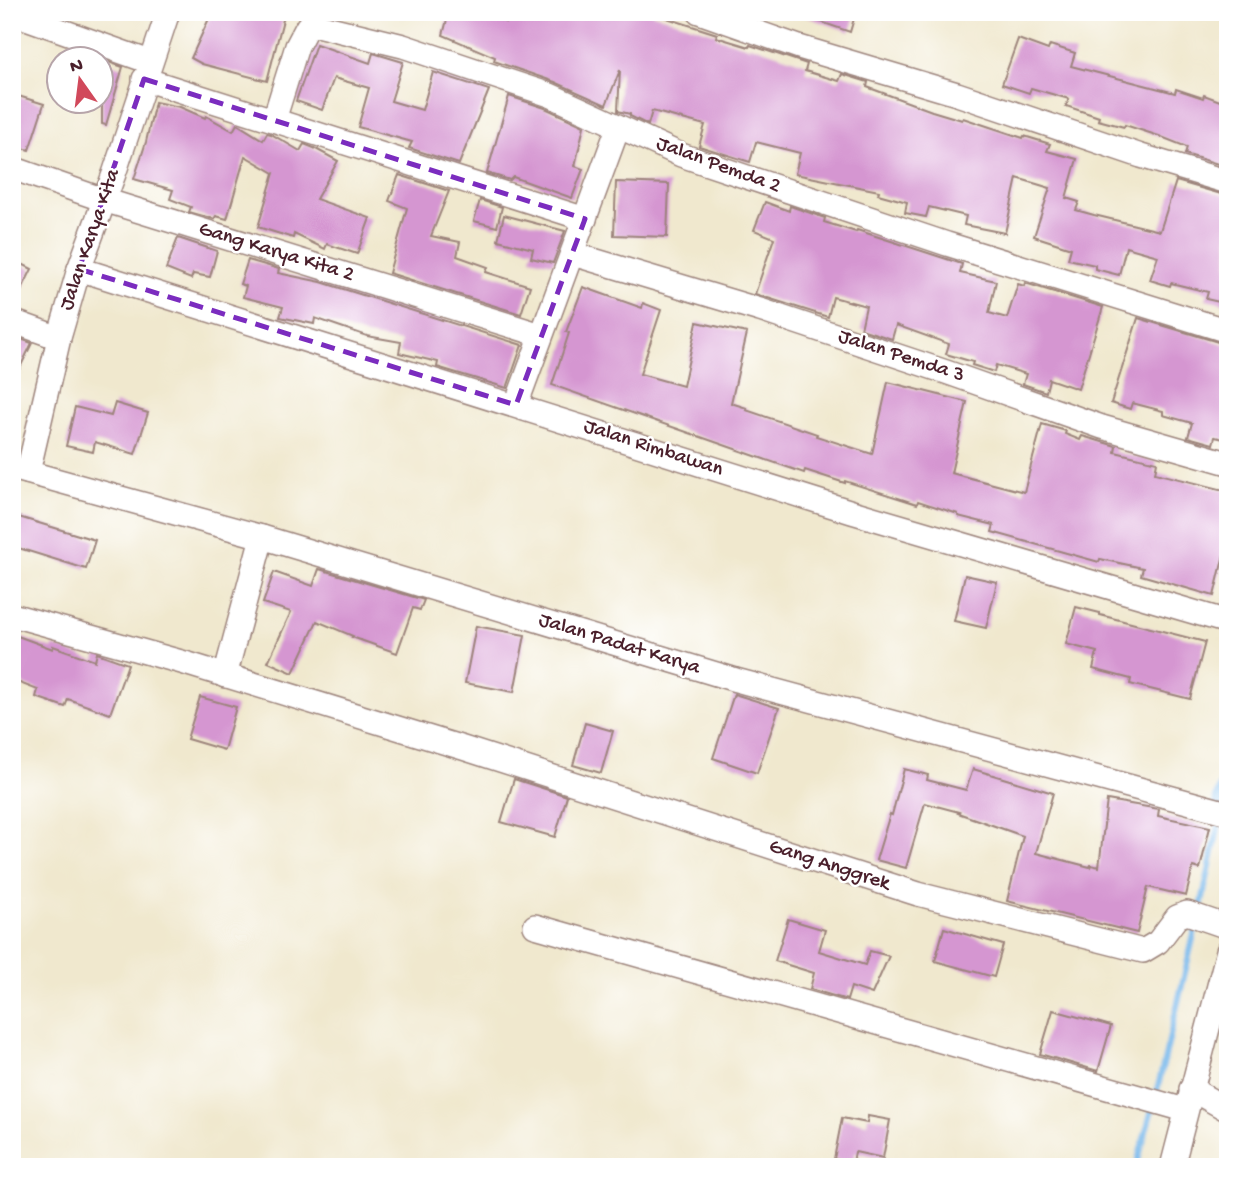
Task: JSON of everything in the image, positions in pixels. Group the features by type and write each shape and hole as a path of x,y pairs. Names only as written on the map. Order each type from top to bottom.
{"street":[{"name":"Jalan Karya Kita","path":"20,470 79,270 168,12"},
{"path":"699,12 799,47 957,94 1141,156 1228,182"},
{"path":"12,13 147,71 274,120 584,219"},
{"name":"Jalan Pemda 2","path":"274,120 297,47 307,27 317,26 403,46 550,95 681,155 947,244 1228,331"},
{"path":"516,405 618,128"},
{"name":"Gang Karya Kita 2","path":"12,168 104,200 541,335"},
{"name":"Jalan Pemda 3","path":"573,254 810,327 1102,427 1228,463"},
{"name":"Jalan Rimbawan","path":"79,270 852,512 1228,622"},
{"path":"12,321 59,338"},
{"name":"Jalan Padat Karya","path":"20,470 262,537 736,680 1228,813"},
{"path":"12,615 225,676 262,537"},
{"name":"Gang Anggrek","path":"225,676 463,748 918,894 1143,951 1158,942 1177,917 1187,913 1224,926"},
{"path":"535,926 1136,1096 1228,1110"},
{"path":"1172,1167 1181,1101 1228,951"}],"highlighted area":[{"path":"144,79 585,219 516,405 79,269"}],"building":[{"path":"212,12 285,12 267,81 202,64 191,58"},
{"path":"449,12 481,12 505,22 507,12 648,12 717,34 716,37 807,64 805,71 839,81 842,74 868,82 867,87 932,111 1050,144 1047,151 1077,159 1066,198 1079,202 1076,210 1160,231 1176,181 1228,196 1228,304 1206,299 1208,292 1150,280 1158,256 1126,247 1119,275 1095,269 1095,265 1068,259 1071,248 1034,236 1050,188 1017,178 1005,233 964,225 966,216 929,207 926,217 905,213 907,202 878,194 879,191 795,174 800,153 756,142 750,162 699,146 705,125 652,111 648,125 630,114 618,111 620,70 606,105 555,82 494,61 495,57 443,35"},
{"path":"802,12 856,12 850,32 801,15"},
{"path":"1018,39 1048,50 1050,45 1075,53 1071,66 1175,93 1176,89 1203,98 1204,95 1228,104 1228,167 1185,154 1187,147 1159,136 1098,120 1099,117 1066,106 1069,99 1031,88 1029,93 1002,84"},
{"path":"316,44 370,63 373,53 403,62 391,101 422,110 433,72 489,90 459,164 409,148 412,142 358,127 369,88 334,78 322,110 296,101"},
{"path":"116,65 123,67 116,91"},
{"path":"12,94 44,104 29,150 12,145"},
{"path":"509,96 545,108 584,126 575,166 583,169 572,198 513,177 510,180 487,173"},
{"path":"155,102 180,107 205,118 206,116 233,131 237,124 263,140 267,133 271,134 300,151 304,144 338,161 316,199 370,218 357,254 327,244 325,249 294,234 293,238 258,227 274,173 245,156 227,219 216,216 214,219 189,212 191,207 170,199 173,190 134,179"},
{"path":"102,116 109,116 106,125 102,124"},
{"path":"399,175 449,191 431,236 460,242 457,256 488,267 486,272 530,286 521,314 389,273 407,208 389,201"},
{"path":"616,182 669,184 667,237 614,235"},
{"path":"480,200 502,207 497,227 474,221"},
{"path":"765,202 789,211 790,206 825,218 824,222 962,264 960,273 996,281 989,313 1007,318 1018,284 1024,286 1025,283 1103,307 1078,389 1049,379 1046,392 1023,384 1026,374 996,365 994,372 972,365 973,362 946,354 949,344 896,325 892,339 861,329 866,306 833,297 828,317 755,294 774,238 754,230"},
{"path":"504,215 565,231 553,263 531,258 533,249 498,240"},
{"path":"178,238 217,251 210,277 193,274 191,279 166,269"},
{"path":"12,259 32,269 13,307 12,307"},
{"path":"248,260 279,269 278,273 321,282 522,345 507,388 437,367 438,362 399,353 401,342 367,336 315,318 314,324 280,317 283,307 243,297 246,286 240,284"},
{"path":"583,287 642,308 643,303 661,310 640,374 683,386 697,322 747,333 731,403 817,434 816,436 872,454 888,382 967,402 951,473 1024,492 1042,424 1066,431 1065,434 1080,440 1082,436 1116,446 1115,452 1157,462 1155,473 1228,491 1228,538 1214,596 1141,575 1143,568 1100,559 1099,562 1063,552 992,532 994,525 958,516 918,501 917,504 805,470 804,473 552,385 569,333 566,332"},
{"path":"1138,318 1228,345 1228,440 1215,437 1213,444 1188,437 1192,423 1163,415 1163,411 1132,403 1130,409 1111,403"},
{"path":"12,336 32,343 12,384"},
{"path":"115,403 148,413 135,454 95,442 93,452 66,446 75,407 111,416"},
{"path":"12,515 95,540 86,569 12,546"},
{"path":"319,569 424,600 420,610 413,608 397,653 317,621 293,673 268,662 291,612 263,603 274,572 313,586"},
{"path":"965,575 997,582 986,628 954,621"},
{"path":"1076,607 1205,642 1190,699 1130,684 1131,679 1093,669 1097,652 1066,644"},
{"path":"476,626 525,635 514,692 465,683"},
{"path":"12,634 95,661 97,653 128,664 110,714 68,699 65,707 36,697 38,690 12,680"},
{"path":"734,694 779,708 757,773 713,758"},
{"path":"200,697 236,707 224,750 187,739"},
{"path":"585,723 613,731 601,773 573,765"},
{"path":"904,769 928,775 927,780 966,790 973,769 1053,793 1036,853 1090,867 1099,867 1107,800 1159,809 1158,816 1210,827 1200,869 1193,867 1186,896 1148,887 1137,933 1007,901 1023,836 959,812 925,803 906,868 876,860"},
{"path":"514,779 567,796 555,837 501,822"},
{"path":"788,919 825,930 819,951 865,965 870,951 889,956 872,994 851,987 847,1000 810,989 814,973 775,961"},
{"path":"944,928 1003,945 994,977 935,961"},
{"path":"1053,1010 1111,1026 1098,1071 1040,1054"},
{"path":"868,1116 890,1120 883,1158 855,1152 853,1162 834,1159 842,1118 867,1123"}],"waterway":[{"path":"1224,801 1228,789"},
{"path":"1200,911 1221,816"},
{"path":"1156,1095 1197,922"},
{"path":"1136,1167 1153,1106"}]}
